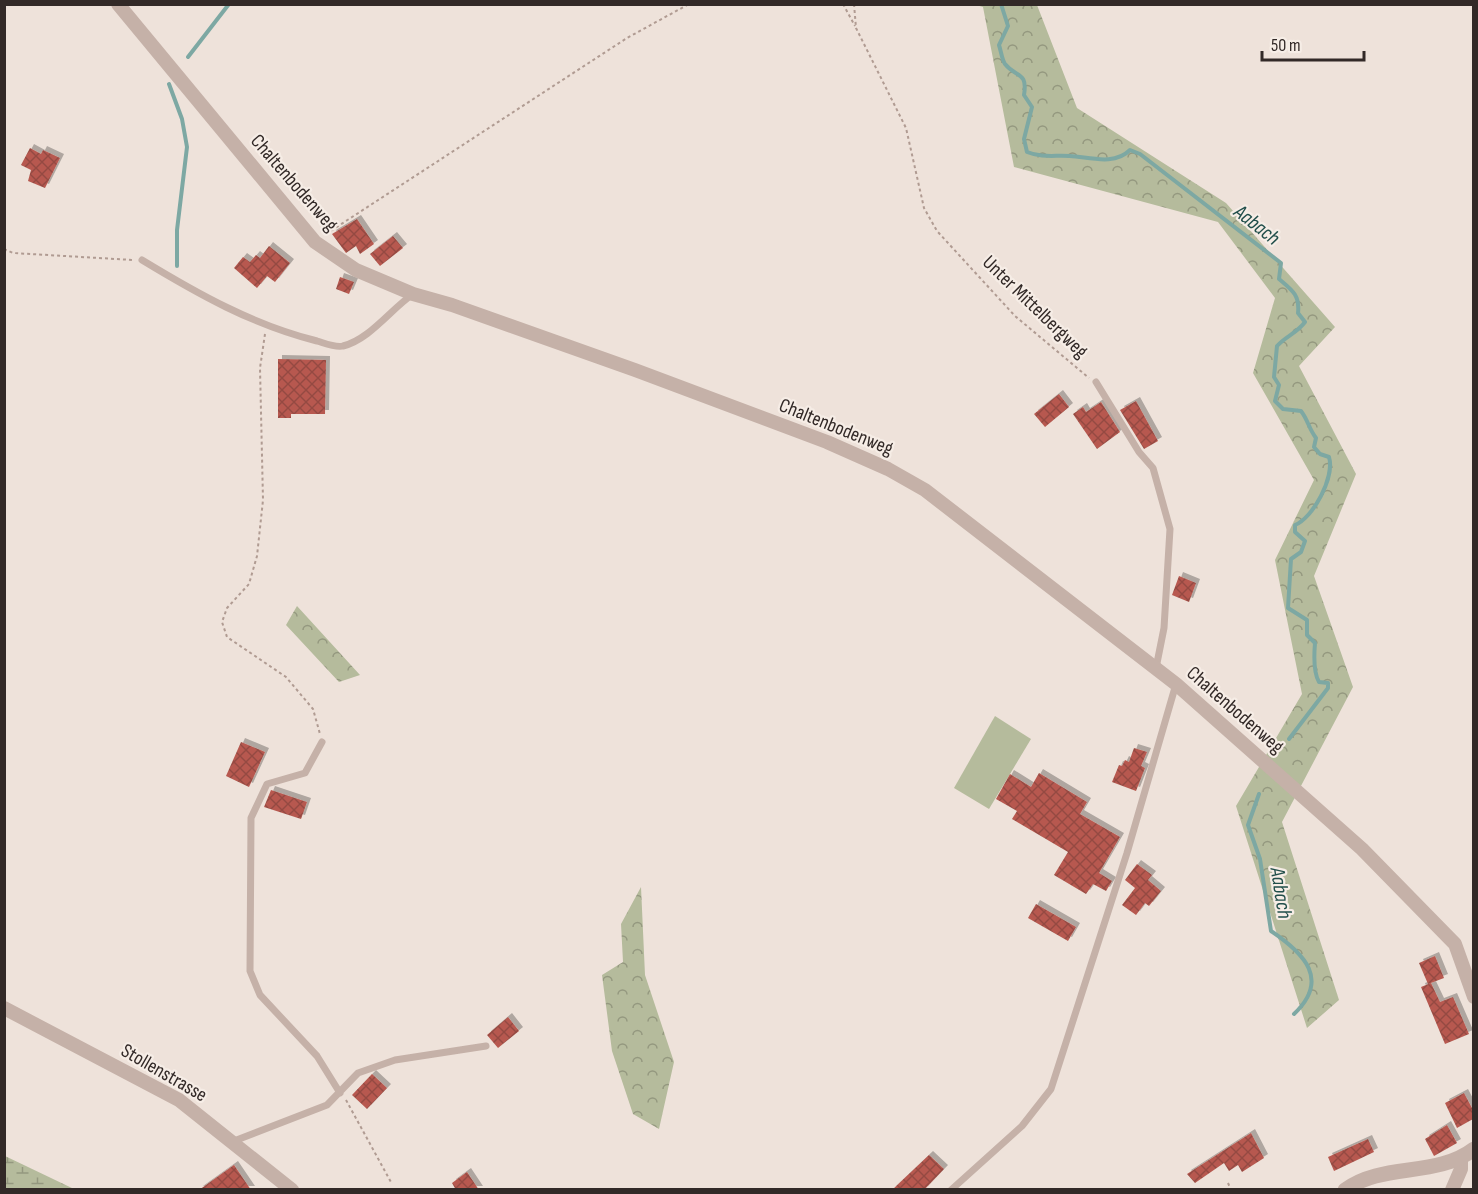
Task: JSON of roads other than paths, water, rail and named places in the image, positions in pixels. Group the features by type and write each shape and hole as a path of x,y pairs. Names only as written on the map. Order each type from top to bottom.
{"street":[{"name":"Chaltenbodenweg","path":"118,4 315,242 356,270 412,294 452,305 646,374 827,442 888,469 952,508 1176,684 1362,849 1455,944 1473,997"},
{"name":"Stollenstrasse","path":"4,1008 179,1100 234,1141 292,1190"},
{"path":"1345,1190 1365,1179 1435,1167 1467,1153"},
{"path":"1452,1190 1467,1153"}],"lane":[{"path":"142,261 234,313 266,326 341,347 362,338 412,294"},
{"name":"Unter Mittelbergweg","path":"1096,382 1139,452 1154,468 1170,530 1164,628 1156,668"},
{"path":"951,1190 1022,1126 1051,1089 1127,853 1176,684"},
{"path":"322,742 305,773 267,784 251,818 250,971 260,995 317,1056 340,1093"},
{"path":"234,1141 327,1104 358,1074 395,1060 486,1046"}],"waterway":[{"path":"188,57 229,4"},
{"name":"Aabach","path":"1001,4 1008,26 999,45 1002,58 1009,68 1023,78 1024,95 1032,107 1024,139 1027,152 1043,156 1101,159 1117,158 1130,150 1140,154 1281,263 1279,279 1291,290 1298,302 1298,313 1305,322 1277,346 1274,377 1279,385 1275,401 1283,409 1301,411 1316,438 1314,447 1320,454 1329,457 1330,465 1329,475 1321,496 1309,514 1295,525 1295,532 1305,541 1301,552 1291,559 1288,608 1307,620 1307,635 1315,643 1314,663 1317,678 1319,682 1328,683 1328,688 1289,739"},
{"path":"169,84 182,119 187,147 177,230 177,266"},
{"name":"Aabach","path":"1259,794 1248,825 1260,859 1271,931 1303,958 1312,979 1305,1002 1294,1014"}]}
